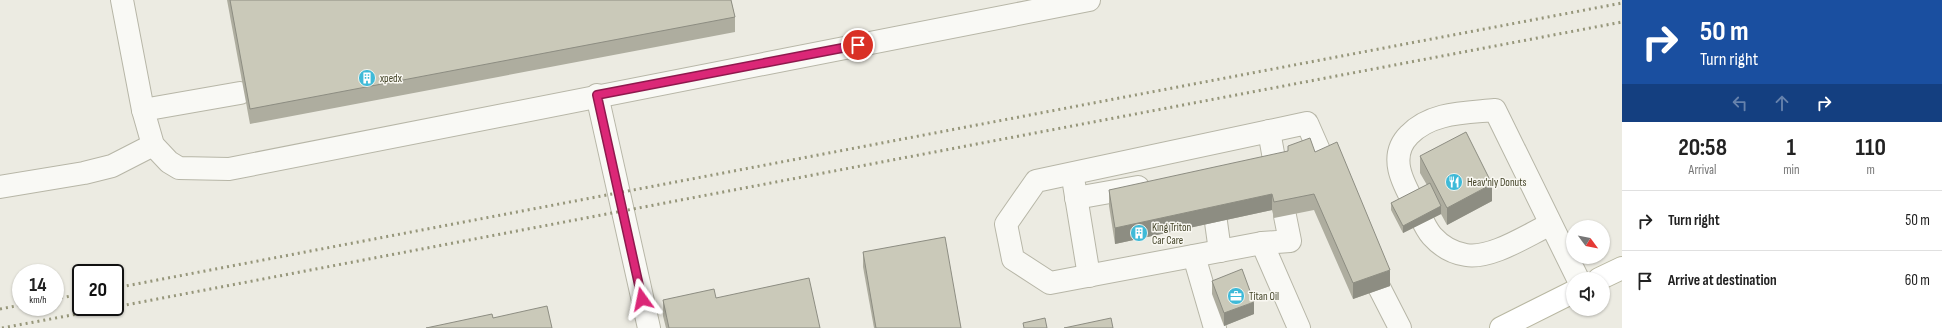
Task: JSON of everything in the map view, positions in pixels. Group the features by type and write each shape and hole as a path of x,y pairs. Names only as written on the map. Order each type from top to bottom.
{"main road":[{"path":"1610,274 1622,268"},
{"path":"1501,328 1566,296"}],"lane":[{"path":"122,0 143,110 153,145 169,162 179,168 229,169 597,95 1089,0"},
{"path":"143,110 240,93"},
{"path":"597,95 648,328"},
{"path":"1551,224 1488,253 1472,255 1456,252 1447,248 1431,235 1401,177 1398,166 1400,148 1409,135 1423,125 1439,117 1495,110 1551,224 1575,272"},
{"path":"1285,216 1290,240 1262,243 1050,284 1013,259 1006,224 1036,181 1307,123 1326,164"},
{"path":"1269,131 1276,170"},
{"path":"0,187 84,173 112,166 153,145"},
{"path":"1072,173 1089,276"},
{"path":"1076,198 1154,184"},
{"path":"1216,222 1220,251"},
{"path":"1262,243 1299,328"},
{"path":"1194,256 1215,328"},
{"path":"1380,289 1398,327"}],"building":[{"name":"xpedx","path":"230,0 731,0 735,17 250,109"},
{"name":"Heav'nly Donuts","path":"1466,132 1492,184 1447,208 1420,156"},
{"name":"King Triton Car Care","path":"1310,138 1315,152 1337,142 1390,270 1353,283 1314,194 1274,202 1272,194 1115,228 1109,190 1288,151 1288,146"},
{"path":"1430,183 1441,206 1403,226 1391,203"},
{"path":"945,237 961,328 876,328 863,252"},
{"path":"1242,269 1254,302 1224,313 1212,281"},
{"path":"809,278 820,328 669,328 663,300 714,289 716,298"},
{"path":"547,306 552,328 426,328 492,314 493,318"},
{"path":"1045,318 1047,328 1024,328 1023,323"},
{"path":"1111,318 1113,328 1064,328"}],"railway":[{"path":"124,286 1622,3"},
{"path":"124,305 1622,22"},
{"path":"64,297 72,296"},
{"path":"0,309 12,307"},
{"path":"2,328 72,315"}],"place":[{"name":"xpedx","path":"367,78"},
{"name":"Heav'nly Donuts","path":"1454,182"},
{"name":"King Triton Car Care","path":"1139,233"},
{"name":"Titan Oil","path":"1236,296"}],"route":[{"path":"642,299 597,95 858,45"}]}
